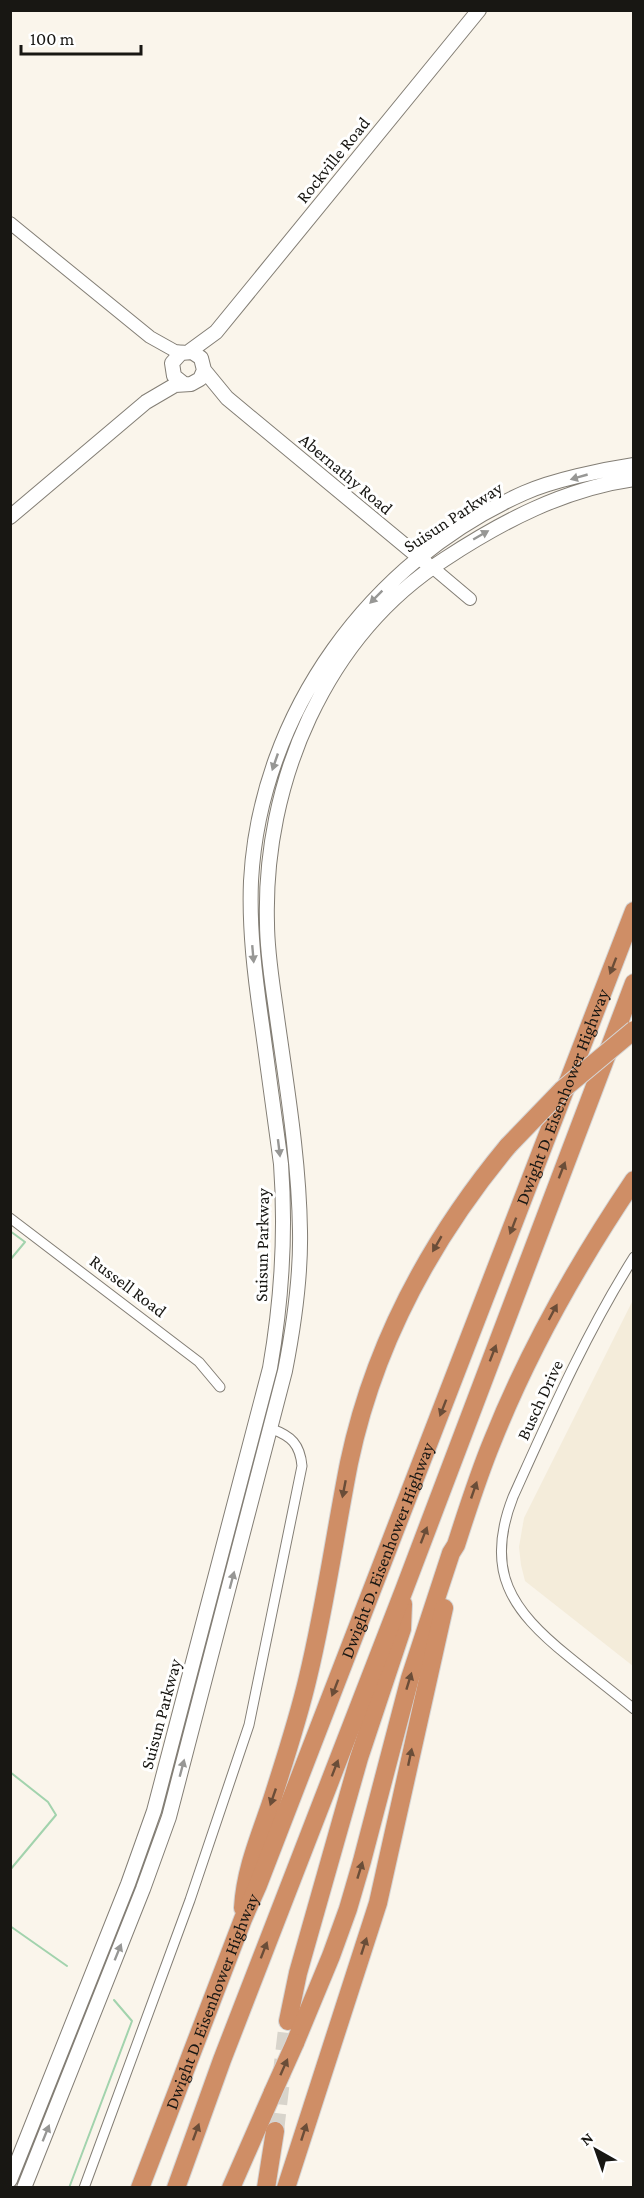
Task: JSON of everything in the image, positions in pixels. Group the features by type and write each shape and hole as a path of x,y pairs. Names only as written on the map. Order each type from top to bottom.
{"highway":[{"name":"Dwight D. Eisenhower Highway","path":"140,2187 633,911"},
{"name":"Dwight D. Eisenhower Highway","path":"176,2187 222,2060 404,1590 633,983"},
{"path":"243,1919 244,1889 249,1866 277,1785 308,1677 350,1461 382,1351 412,1287 442,1235 471,1192 508,1146 562,1090 633,1030"},
{"path":"231,2187 295,2043 348,1909 410,1678 450,1553 456,1545 492,1441 540,1337 587,1251 633,1180"},
{"path":"286,2187 378,1903 432,1657 459,1555 456,1545"},
{"path":"288,2021 298,1973 358,1758 402,1629 404,1590"},
{"path":"266,2187 275,2131"}],"main road":[{"name":"Rockville Road","path":"204,367 205,354 216,332 479,10"},
{"name":"Rockville Road","path":"187,352 216,332"},
{"path":"10,517 146,402 169,377 175,357 187,352 199,356 204,367 200,379 175,385 146,402"},
{"name":"Abernathy Road","path":"204,367 226,398"},
{"path":"171,368 176,379 189,383"},
{"name":"Abernathy Road","path":"189,383 201,384 226,398 432,567"},
{"name":"Suisun Parkway","path":"10,2180 128,1884 154,1811 270,1368 280,1300 284,1233 281,1164 254,968 251,927 253,861 264,798 281,747 291,721 317,674 357,618 374,599 419,558 469,523 526,492 586,474 633,465"},
{"name":"Suisun Parkway","path":"24,2187 139,1900 169,1817 272,1429 292,1337 297,1303 300,1232 296,1162 267,926 267,879 274,829 295,753 323,690 349,650 366,628 411,582 495,527 532,510 589,489 633,479"}],"street":[{"path":"10,223 150,337 175,351 187,352"},
{"path":"150,337 168,358 171,368"},
{"name":"Abernathy Road","path":"432,567 470,599"},
{"name":"Russell Road","path":"10,1218 199,1362 220,1387"},
{"name":"Busch Drive","path":"633,1257 586,1339 513,1497 506,1515 501,1541 502,1566 507,1586 527,1620 543,1636 633,1709"},
{"path":"84,2187 190,1900 249,1725 302,1466 297,1446 289,1436 272,1429"}],"shaded area":[{"path":"633,1300 634,1666 525,1581 519,1547 524,1518"}],"waterway":[{"path":"10,1231 25,1242 10,1260"},
{"path":"10,1772 48,1802 56,1815 10,1870"},
{"path":"10,1926 67,1966"},
{"path":"69,2188 132,2021 114,2000"}],"tunnel":[{"path":"275,2131 288,2021"}]}
